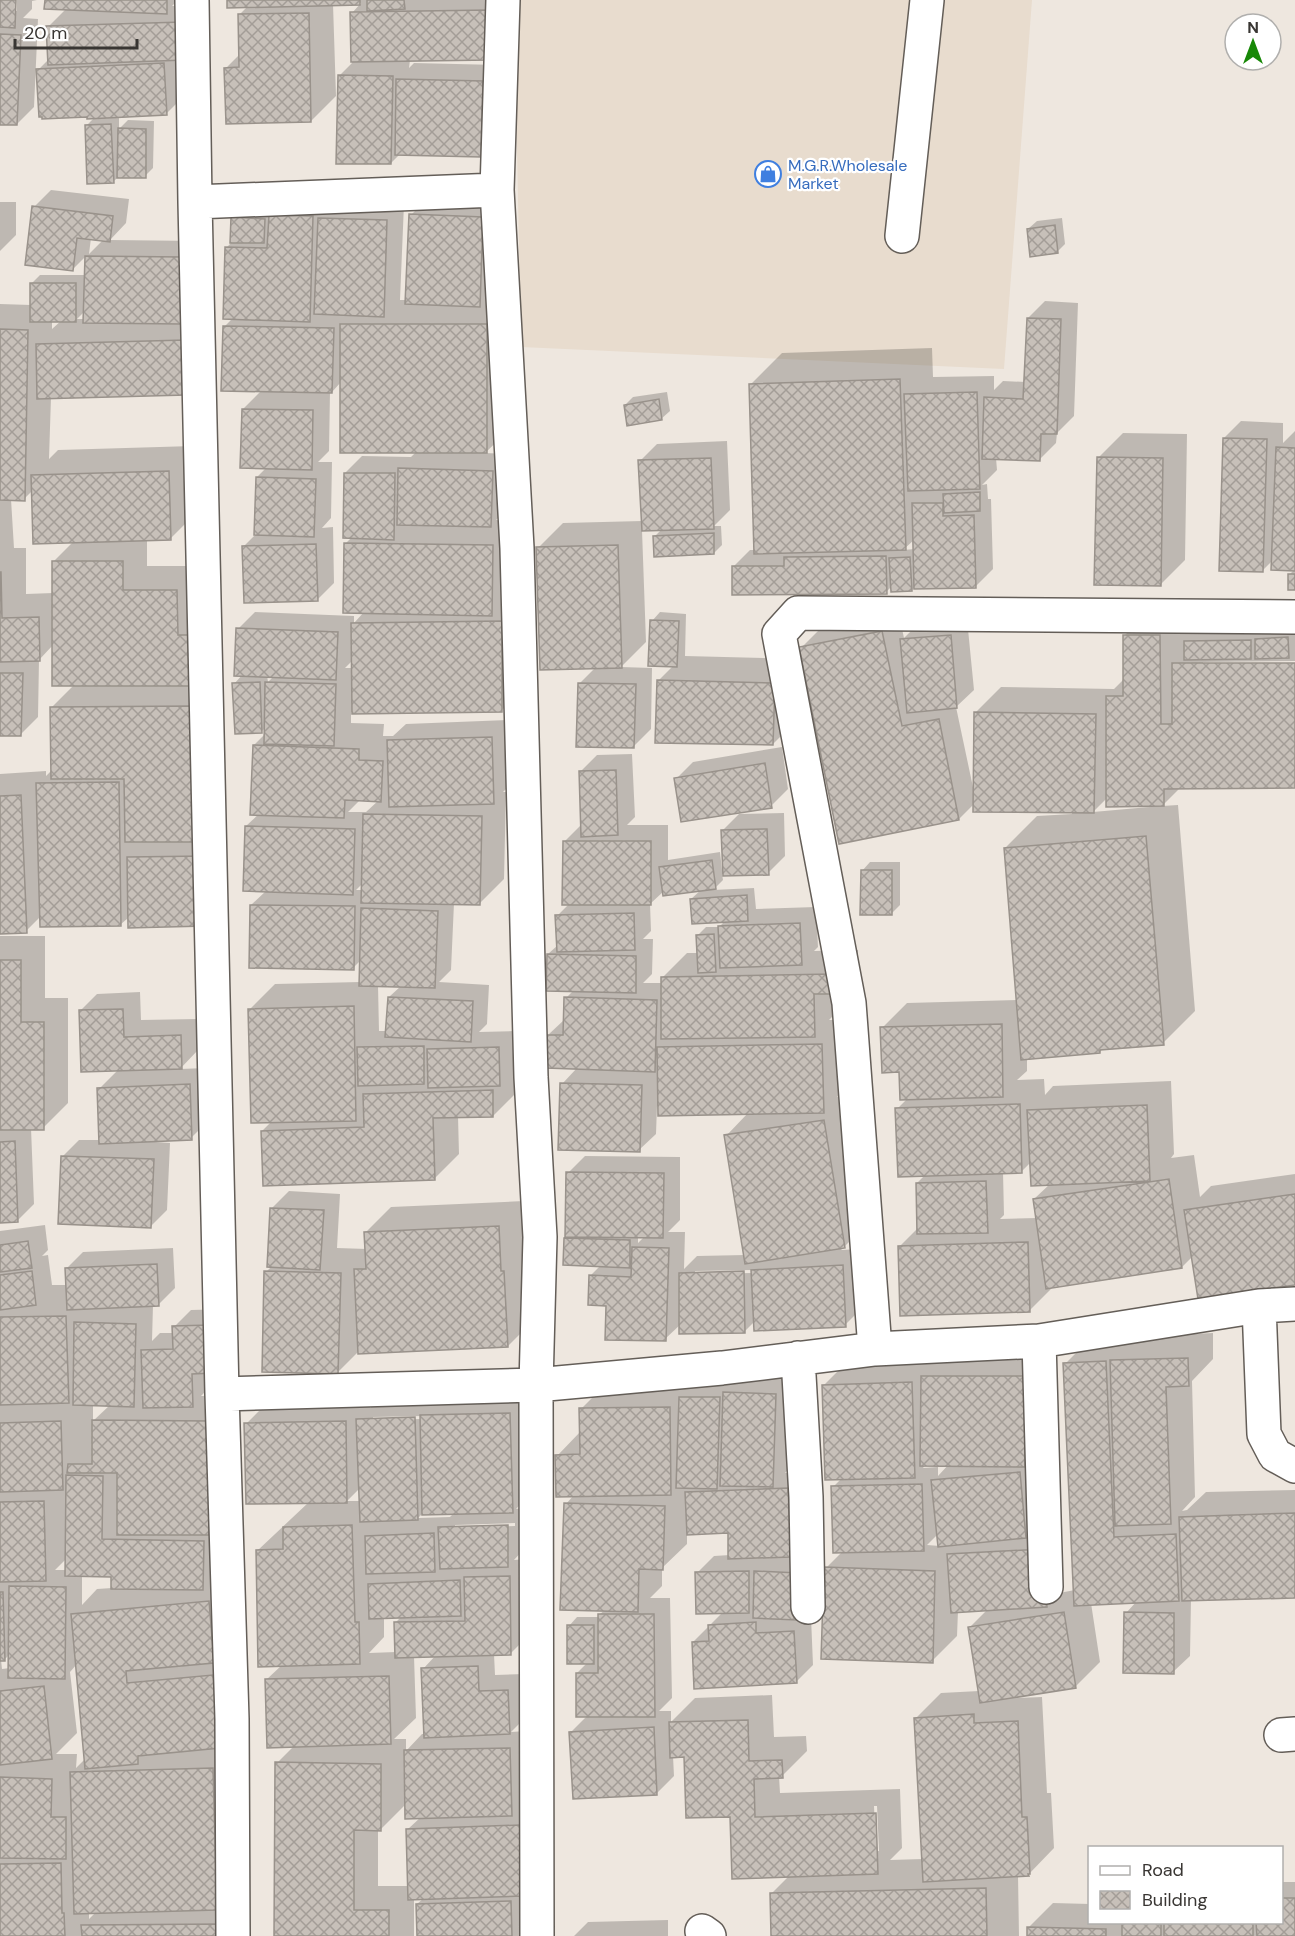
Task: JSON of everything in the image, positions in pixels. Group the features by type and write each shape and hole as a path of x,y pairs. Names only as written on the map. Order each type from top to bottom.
{"street":[{"path":"192,0 222,1394 232,1719 233,1936"},
{"path":"503,0 496,190 517,548 531,1077 540,1237 536,1385 537,1936"},
{"path":"902,236 927,0"},
{"path":"195,202 496,190"},
{"path":"875,1349 849,1003 779,634 798,613 1295,617"},
{"path":"222,1394 536,1385 722,1368 875,1349 1039,1341 1259,1306 1295,1304"},
{"path":"1259,1306 1264,1434 1275,1455 1295,1466"},
{"path":"1039,1341 1046,1587"},
{"path":"798,1358 806,1497 808,1607"}],"shaded area":[{"name":"M.G.R.Wholesale Market","path":"514,0 1032,0 1004,369 521,347"}],"building":[{"path":"0,0 16,0 15,28 0,27"},
{"path":"45,0 167,0 167,14 44,9"},
{"path":"227,0 360,0 360,5 227,8"},
{"path":"367,0 404,0 405,9 367,11"},
{"path":"489,10 490,60 351,62 350,12"},
{"path":"309,13 311,122 226,124 224,68 239,67 238,14"},
{"path":"183,22 185,60 48,65 46,26"},
{"path":"0,34 21,35 17,125 0,125"},
{"path":"164,63 167,115 87,119 87,117 42,119 39,117 36,69"},
{"path":"338,75 393,76 391,164 336,164"},
{"path":"396,79 483,81 481,157 395,155"},
{"path":"111,124 114,183 87,184 85,125"},
{"path":"118,128 146,129 146,178 117,178"},
{"path":"32,206 113,216 110,242 77,238 73,271 25,265"},
{"path":"409,214 483,217 480,307 405,304"},
{"path":"269,215 313,216 310,322 223,319 225,247 267,248"},
{"path":"231,217 265,219 264,243 230,243"},
{"path":"318,218 387,220 384,317 314,314"},
{"path":"1055,225 1058,253 1030,257 1027,229"},
{"path":"85,256 183,257 182,324 83,323"},
{"path":"30,283 76,283 76,322 30,322"},
{"path":"1027,318 1061,319 1057,434 1041,434 1040,461 982,459 984,397 1023,399"},
{"path":"340,324 487,324 487,453 340,453"},
{"path":"223,326 334,328 332,393 221,391"},
{"path":"0,329 28,330 25,501 0,500"},
{"path":"185,340 186,395 37,399 36,344"},
{"path":"900,379 906,550 754,554 749,384"},
{"path":"977,392 980,489 908,491 904,394"},
{"path":"659,399 662,420 627,426 624,405"},
{"path":"242,409 313,410 312,470 240,468"},
{"path":"1223,438 1267,439 1263,572 1219,571"},
{"path":"1276,447 1295,448 1295,571 1271,570"},
{"path":"1097,457 1163,458 1161,586 1094,585"},
{"path":"711,458 714,529 642,531 638,460"},
{"path":"398,468 493,471 491,527 397,525"},
{"path":"169,471 171,540 33,544 31,475"},
{"path":"344,473 395,473 394,540 343,538"},
{"path":"256,477 316,479 314,537 254,535"},
{"path":"980,492 980,511 944,513 943,494"},
{"path":"912,503 943,503 943,516 974,515 976,588 914,589"},
{"path":"714,533 714,554 654,557 653,536"},
{"path":"344,543 493,545 492,616 343,613"},
{"path":"316,544 318,601 244,603 242,546"},
{"path":"618,545 622,668 540,670 536,547"},
{"path":"886,556 887,594 732,595 732,566 784,566 784,557"},
{"path":"910,557 912,591 891,592 889,558"},
{"path":"52,561 123,561 123,590 177,590 178,635 190,635 190,686 52,686"},
{"path":"0,572 2,618 39,617 40,661 0,662"},
{"path":"1288,574 1295,574 1295,590 1288,590"},
{"path":"650,620 679,621 677,667 648,666"},
{"path":"502,621 502,712 352,714 351,623"},
{"path":"236,628 338,632 336,680 234,676"},
{"path":"882,631 902,726 939,719 959,820 839,844 799,647"},
{"path":"951,635 957,708 907,713 900,639"},
{"path":"1123,635 1160,635 1161,724 1172,724 1172,663 1295,663 1295,788 1164,789 1164,806 1106,807 1106,696 1123,696"},
{"path":"1288,637 1289,658 1255,659 1255,639"},
{"path":"1251,640 1251,659 1184,660 1184,641"},
{"path":"0,673 23,673 21,736 0,736"},
{"path":"657,680 775,683 773,745 655,743"},
{"path":"260,682 262,733 235,734 232,683"},
{"path":"265,682 336,684 334,746 264,744"},
{"path":"578,683 636,684 634,748 576,747"},
{"path":"193,706 195,842 125,842 124,779 51,779 50,707"},
{"path":"974,712 1096,714 1094,813 973,812"},
{"path":"492,737 494,804 389,807 387,740"},
{"path":"253,745 359,749 359,760 383,761 381,802 345,800 344,818 250,815"},
{"path":"765,763 772,808 681,822 674,778"},
{"path":"616,770 618,835 581,837 579,771"},
{"path":"119,782 121,926 40,927 36,783"},
{"path":"21,795 27,933 0,934 0,796"},
{"path":"363,814 482,816 480,905 361,903"},
{"path":"245,826 355,829 353,895 243,891"},
{"path":"767,829 769,875 723,876 721,830"},
{"path":"1146,836 1164,1045 1021,1060 1004,848"},
{"path":"563,841 651,841 651,905 562,905"},
{"path":"205,856 205,926 128,928 127,857"},
{"path":"712,860 716,889 663,896 659,867"},
{"path":"861,870 892,870 892,915 860,915"},
{"path":"747,895 748,921 692,924 690,899"},
{"path":"250,905 355,906 354,970 249,968"},
{"path":"361,908 438,911 435,988 359,986"},
{"path":"634,913 635,950 557,952 555,915"},
{"path":"800,923 802,965 720,968 718,926"},
{"path":"714,934 716,972 698,973 696,935"},
{"path":"547,954 636,956 636,993 546,991"},
{"path":"0,960 21,960 21,1022 44,1022 44,1130 0,1130"},
{"path":"833,974 834,994 814,994 815,1037 661,1039 661,977"},
{"path":"388,997 473,1001 471,1042 385,1037"},
{"path":"564,997 657,1000 655,1072 546,1068 547,1035 563,1035"},
{"path":"354,1006 356,1121 251,1123 248,1009"},
{"path":"123,1009 124,1037 181,1035 182,1069 81,1072 79,1010"},
{"path":"1002,1024 1003,1097 900,1100 899,1072 882,1073 880,1027"},
{"path":"822,1044 824,1113 658,1116 657,1047"},
{"path":"424,1046 424,1084 358,1086 357,1047"},
{"path":"499,1047 500,1086 428,1088 427,1049"},
{"path":"560,1083 642,1085 640,1152 558,1150"},
{"path":"190,1084 192,1140 99,1144 97,1088"},
{"path":"493,1090 493,1117 433,1118 435,1180 263,1186 261,1131 364,1127 363,1094"},
{"path":"1020,1104 1022,1173 898,1177 895,1108"},
{"path":"1147,1105 1150,1181 1031,1186 1027,1110"},
{"path":"824,1120 845,1248 745,1264 724,1135"},
{"path":"15,1141 18,1222 0,1223 0,1142"},
{"path":"61,1156 154,1159 151,1228 58,1224"},
{"path":"566,1172 664,1173 663,1238 565,1237"},
{"path":"1169,1179 1182,1268 1046,1289 1033,1199"},
{"path":"986,1181 988,1233 917,1234 916,1183"},
{"path":"1295,1194 1295,1285 1198,1299 1184,1210"},
{"path":"270,1208 324,1210 320,1270 267,1267"},
{"path":"499,1226 508,1347 358,1354 354,1269 366,1269 364,1232"},
{"path":"564,1238 630,1240 630,1268 563,1265"},
{"path":"28,1241 32,1268 0,1272 0,1245"},
{"path":"1028,1242 1030,1312 900,1316 898,1246"},
{"path":"632,1247 669,1248 666,1341 605,1340 606,1306 588,1305 589,1275 631,1277"},
{"path":"157,1264 159,1306 67,1310 65,1268"},
{"path":"843,1265 846,1327 754,1331 751,1270"},
{"path":"32,1271 36,1305 0,1310 0,1275"},
{"path":"264,1271 341,1273 338,1374 262,1372"},
{"path":"744,1271 745,1333 679,1334 679,1273"},
{"path":"66,1316 69,1403 0,1405 0,1317"},
{"path":"74,1322 136,1324 134,1407 73,1405"},
{"path":"211,1325 213,1373 192,1374 193,1407 143,1408 141,1350 173,1349 172,1326"},
{"path":"1188,1358 1189,1386 1166,1387 1171,1524 1115,1526 1110,1360"},
{"path":"1106,1361 1114,1537 1176,1534 1179,1601 1074,1606 1063,1363"},
{"path":"921,1376 1025,1376 1025,1467 920,1466"},
{"path":"912,1382 915,1478 825,1480 822,1385"},
{"path":"723,1392 776,1394 773,1487 720,1486"},
{"path":"679,1397 720,1397 717,1489 676,1488"},
{"path":"670,1407 671,1495 556,1497 555,1455 580,1454 579,1408"},
{"path":"510,1413 513,1513 422,1515 420,1415"},
{"path":"415,1417 418,1520 360,1522 356,1419"},
{"path":"92,1420 210,1421 209,1535 117,1535 117,1473 67,1473 68,1464 92,1464"},
{"path":"61,1421 63,1490 0,1492 0,1423"},
{"path":"346,1421 347,1503 246,1504 244,1423"},
{"path":"1020,1472 1026,1538 938,1547 931,1480"},
{"path":"66,1475 103,1476 102,1539 204,1541 203,1590 111,1589 111,1577 65,1576"},
{"path":"922,1484 924,1551 833,1553 831,1486"},
{"path":"788,1488 791,1557 728,1559 728,1533 687,1535 685,1492"},
{"path":"44,1501 46,1581 0,1582 0,1502"},
{"path":"564,1503 665,1506 663,1570 639,1569 638,1612 560,1610"},
{"path":"1295,1513 1295,1598 1182,1601 1179,1517"},
{"path":"352,1525 355,1622 359,1622 360,1664 258,1667 256,1550 283,1549 283,1527"},
{"path":"508,1525 508,1567 440,1569 438,1527"},
{"path":"434,1533 435,1572 366,1574 365,1536"},
{"path":"1043,1549 1047,1607 951,1613 947,1554"},
{"path":"824,1567 935,1571 933,1663 821,1659"},
{"path":"749,1571 749,1613 696,1614 695,1572"},
{"path":"754,1571 798,1573 797,1620 753,1618"},
{"path":"510,1576 511,1655 395,1658 394,1622 465,1621 464,1577"},
{"path":"460,1580 461,1616 369,1619 368,1584"},
{"path":"9,1586 66,1587 65,1679 8,1678"},
{"path":"0,1592 3,1592 5,1661 0,1661"},
{"path":"209,1601 214,1663 126,1671 127,1683 213,1675 220,1748 138,1756 138,1764 85,1769 71,1614"},
{"path":"1064,1612 1076,1688 980,1703 968,1627"},
{"path":"1124,1612 1174,1613 1174,1674 1123,1673"},
{"path":"598,1614 654,1614 655,1717 576,1717 576,1673 598,1673"},
{"path":"756,1622 756,1633 794,1631 797,1683 694,1689 692,1642 709,1641 708,1625"},
{"path":"567,1625 594,1625 594,1664 567,1664"},
{"path":"478,1666 479,1691 508,1690 510,1734 424,1738 421,1668"},
{"path":"389,1676 391,1744 267,1748 265,1679"},
{"path":"44,1686 52,1759 0,1765 0,1691"},
{"path":"974,1714 974,1723 1018,1721 1022,1817 1027,1817 1030,1874 1029,1876 923,1882 914,1718"},
{"path":"748,1720 749,1761 782,1760 783,1778 754,1779 755,1817 876,1813 878,1874 732,1879 730,1817 686,1818 684,1757 670,1758 669,1722"},
{"path":"654,1727 657,1795 573,1799 569,1732"},
{"path":"510,1748 512,1816 405,1819 404,1750"},
{"path":"275,1762 381,1764 381,1831 354,1830 354,1910 389,1910 389,1936 274,1936"},
{"path":"213,1768 217,1910 74,1914 70,1772"},
{"path":"0,1777 52,1779 51,1817 66,1817 66,1859 0,1858"},
{"path":"520,1825 522,1896 408,1900 406,1829"},
{"path":"61,1863 65,1936 0,1936 0,1864"},
{"path":"986,1888 987,1936 771,1936 770,1893"},
{"path":"1283,1898 1295,1898 1295,1936 1257,1936 1256,1924 1283,1924"},
{"path":"511,1901 512,1936 417,1936 416,1904"},
{"path":"222,1924 222,1936 82,1936 81,1925"},
{"path":"1122,1924 1161,1924 1161,1936 1122,1936"},
{"path":"1164,1924 1253,1924 1253,1936 1164,1936"},
{"path":"1027,1927 1106,1929 1106,1936 1027,1936"}],"place":[{"name":"M.G.R.Wholesale Market","path":"768,174"}]}
